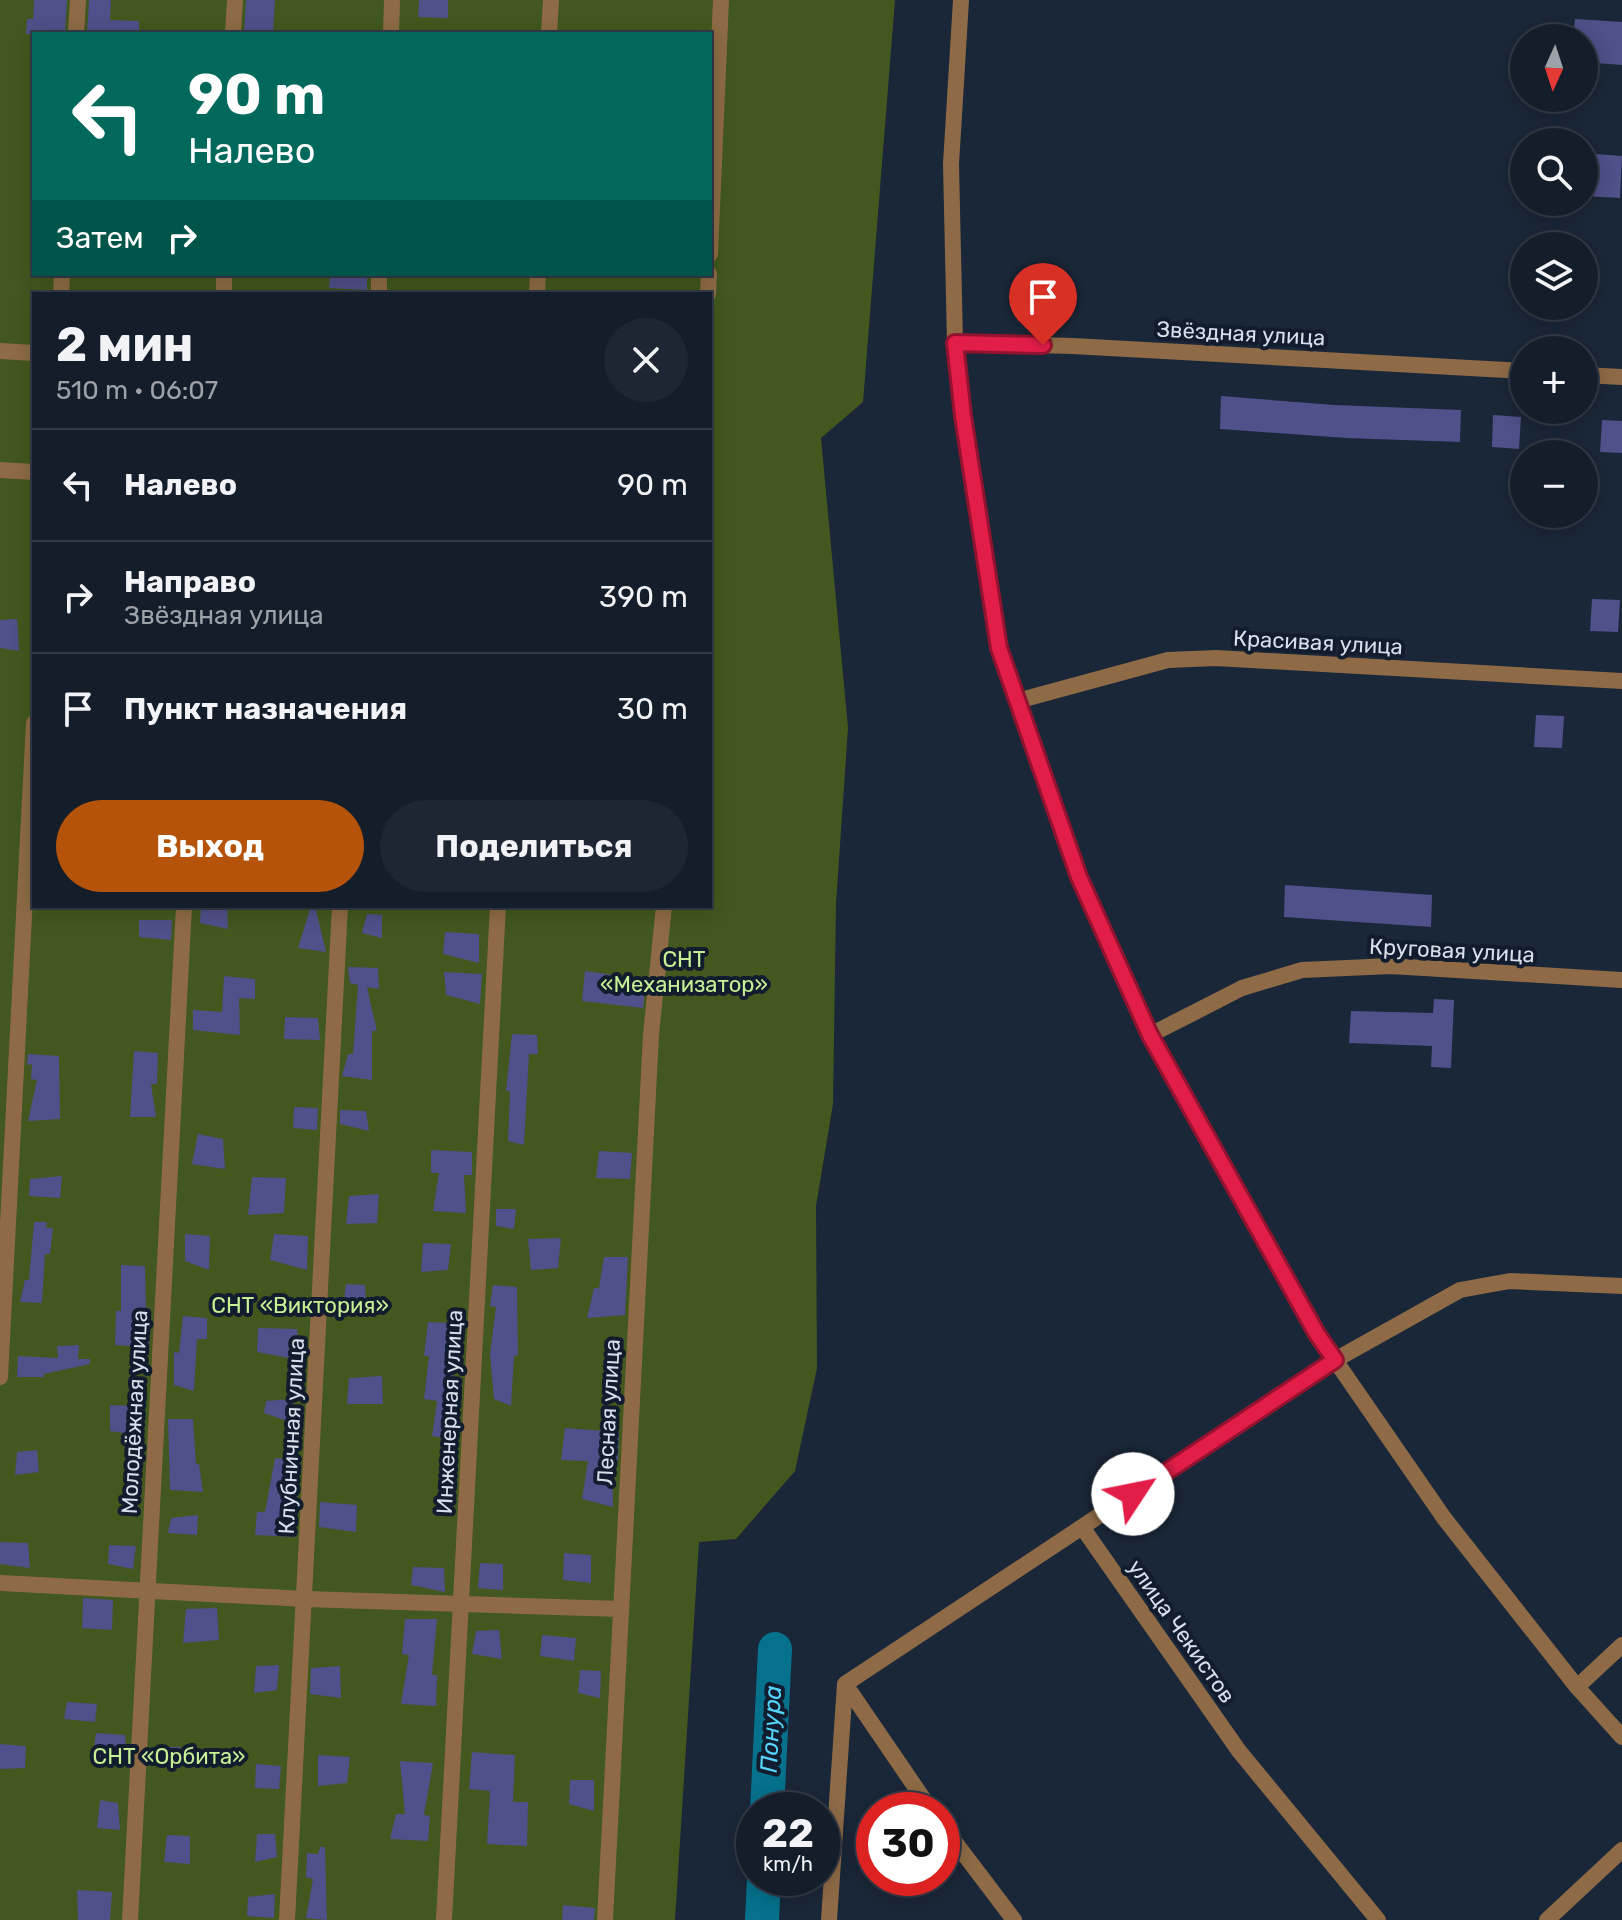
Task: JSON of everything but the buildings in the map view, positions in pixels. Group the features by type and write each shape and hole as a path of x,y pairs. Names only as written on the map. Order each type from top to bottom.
{"street":[{"path":"76,32 78,0"},
{"path":"233,32 235,0"},
{"path":"391,32 392,0"},
{"path":"549,32 551,0"},
{"path":"712,208 721,0"},
{"path":"961,0 951,164 955,343 963,416 999,648 1079,877 1150,1035 1317,1334 1444,1518 1577,1687 1622,1737"},
{"name":"Звёздная улица","path":"955,343 1073,346 1510,370"},
{"path":"0,351 32,353"},
{"path":"1598,376 1622,377"},
{"path":"0,470 32,472"},
{"name":"Красивая улица","path":"1017,701 1168,660 1216,658 1622,681"},
{"path":"0,1377 32,761"},
{"name":"Молодёжная улица","path":"130,1920 184,908"},
{"name":"Клубничная улица","path":"287,1920 340,908"},
{"name":"Инженерная улица","path":"444,1920 498,908"},
{"name":"Лесная улица","path":"605,1920 650,1051 664,908"},
{"name":"Круговая улица","path":"1150,1035 1242,988 1302,970 1391,966 1622,980"},
{"path":"845,1684 1335,1360 1460,1290 1484,1283 1510,1281 1622,1286"},
{"name":"улица Чекистов","path":"1082,1527 1239,1751 1378,1920"},
{"path":"0,1583 305,1599 620,1609"},
{"path":"1577,1687 1622,1645"},
{"path":"845,1684 919,1792"},
{"path":"829,1920 845,1684"},
{"path":"960,1849 1014,1920"},
{"path":"1547,1920 1622,1850"}],"green space":[{"path":"0,0 895,0 863,402 821,438 848,728 836,903 833,1104 816,1206 817,1368 795,1471 736,1539 699,1542 675,1920 0,1920"}],"waterway":[{"name":"Понура","path":"768,1792 775,1649"},
{"name":"Понура","path":"762,1920 763,1896"}],"route":[{"path":"1043,345 955,343 963,416 999,648 1079,877 1150,1035 1317,1334 1335,1360 1133,1494"}],"park label":[{"name":"СНТ «Механизатор»","path":"684,972"},
{"name":"СНТ «Виктория»","path":"300,1305"},
{"name":"СНТ «Орбита»","path":"169,1756"}]}
